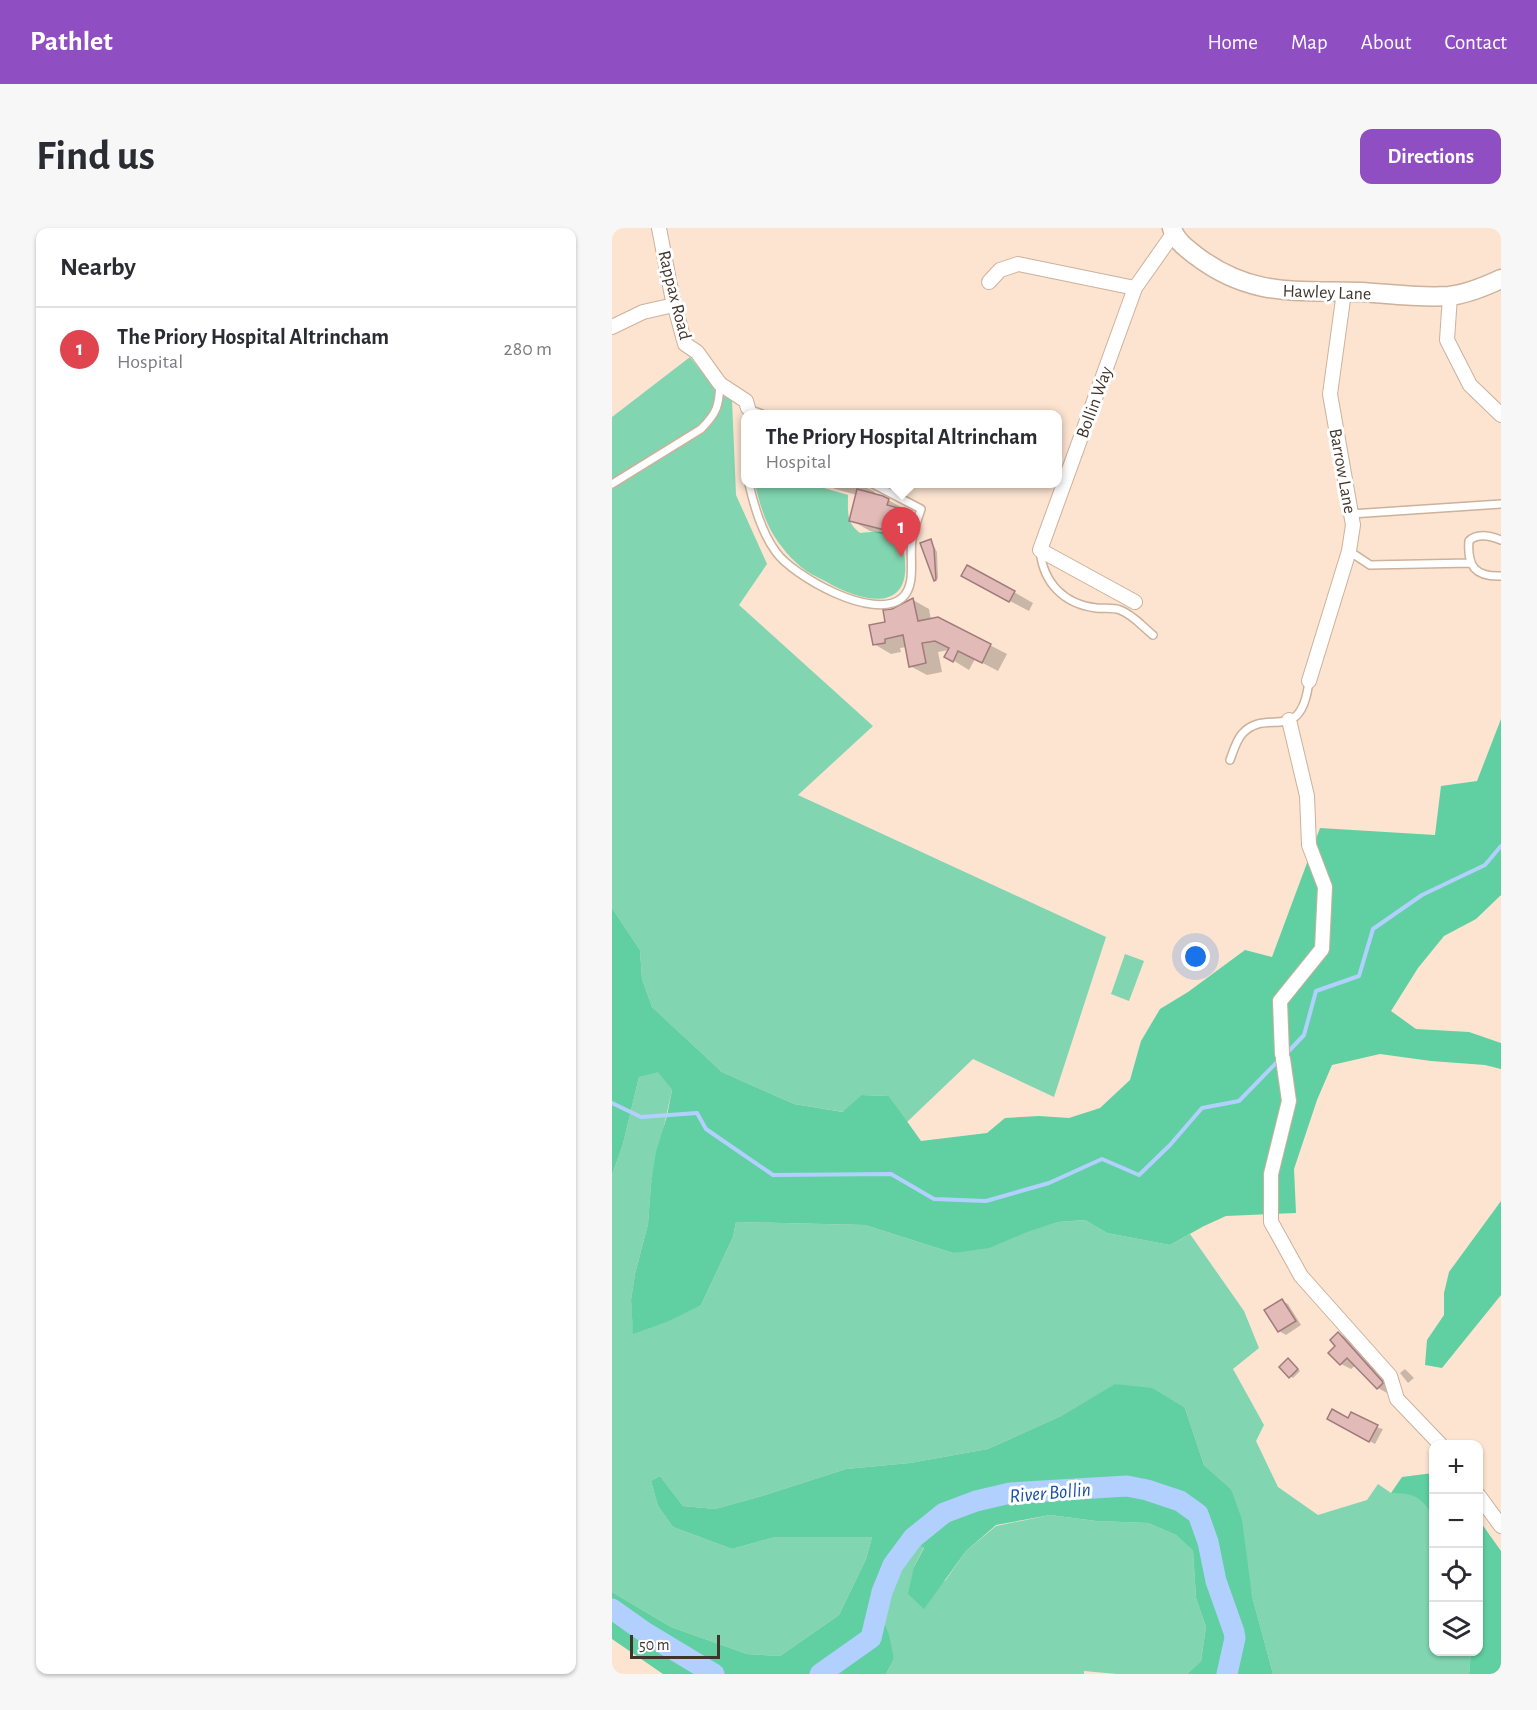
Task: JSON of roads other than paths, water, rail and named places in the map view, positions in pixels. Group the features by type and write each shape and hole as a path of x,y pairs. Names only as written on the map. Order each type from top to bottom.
{"street":[{"name":"Rappax Road","path":"659,228 674,304 685,344 697,352 720,384 746,401 748,410"},
{"name":"Bollin Way","path":"1040,550 1135,288 1173,231"},
{"name":"Hawley Lane","path":"1173,231 1184,247 1207,264 1242,282 1273,290 1450,296 1469,292 1501,279"},
{"path":"989,282 1000,270 1018,264 1135,288"},
{"name":"Barrow Lane","path":"1309,681 1348,551 1353,525 1330,394 1344,292"},
{"path":"1450,296 1447,340 1470,385 1501,415"},
{"path":"612,327 643,312 674,304"},
{"path":"1040,550 1135,602"},
{"path":"1289,720 1307,796 1309,845 1325,887 1322,949 1280,1001 1283,1056 1289,1101 1271,1174 1270,1222 1301,1276 1390,1376 1397,1399 1436,1440"},
{"path":"1483,1501 1501,1526"}],"lane":[{"path":"612,484 701,429 712,418 719,406 720,384"},
{"path":"751,488 761,522 775,551 786,563 827,590 841,596 865,603 893,603 908,591 911,577 912,538 921,509 882,488"},
{"path":"1352,514 1501,504"},
{"path":"1501,540 1479,536 1469,541 1470,563 1482,575 1501,576"},
{"path":"1040,550 1045,572 1061,595 1084,606 1120,610 1153,635"},
{"path":"1348,551 1370,566 1470,563"},
{"path":"1230,760 1241,734 1251,727 1289,720 1298,716 1307,697 1309,681"}],"waterway":[{"path":"1286,1054 1304,1035 1316,991 1359,976 1373,929 1422,895 1485,865 1501,846"},
{"path":"612,1103 641,1117 697,1113 706,1129 773,1175 891,1174 934,1199 986,1201 1049,1183 1102,1159 1139,1175 1170,1145 1202,1108 1239,1101 1280,1059"},
{"name":"River Bollin","path":"820,1674 871,1638 882,1592 893,1565 913,1538 944,1513 976,1501 1010,1493 1127,1486 1180,1501 1198,1514 1208,1542 1216,1581 1234,1632 1235,1638 1227,1674"},
{"name":"River Bollin","path":"612,1609 646,1633 714,1674"}],"place":[{"name":"The Priory Hospital Altrincham","path":"901,557"}]}
